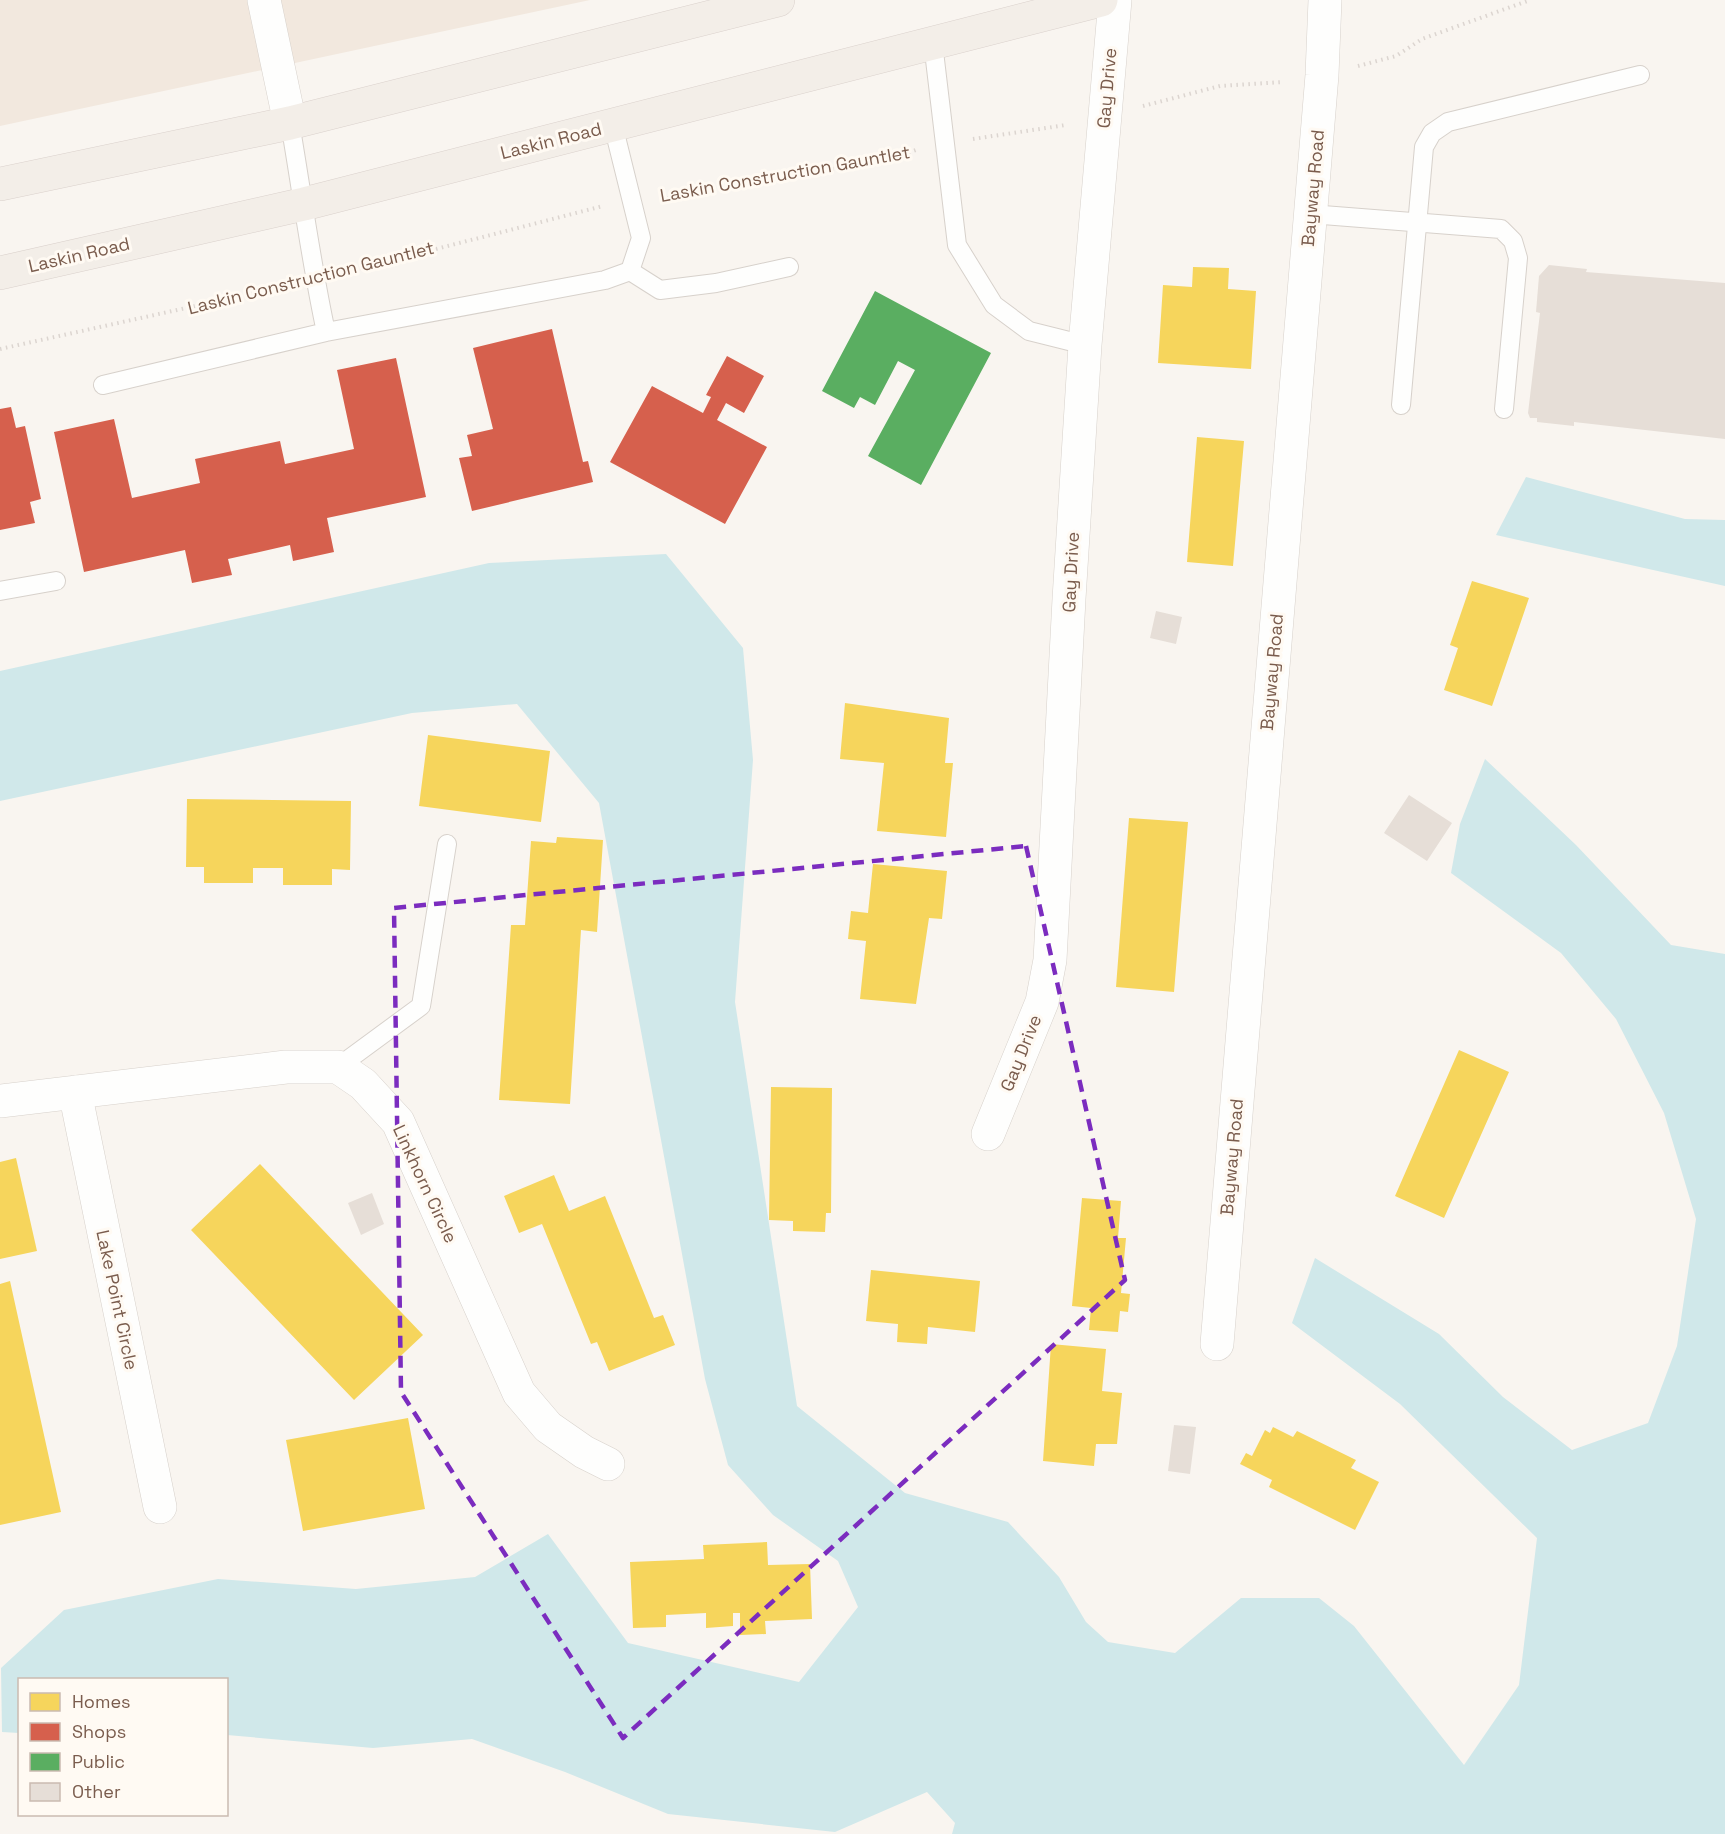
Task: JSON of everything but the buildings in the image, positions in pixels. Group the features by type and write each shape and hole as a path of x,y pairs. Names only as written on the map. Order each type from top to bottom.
{"main road":[{"path":"0,184 290,123 778,0"},
{"name":"Laskin Road","path":"0,273 304,204 1101,0"}],"street":[{"path":"264,0 290,123"},
{"name":"Gay Drive","path":"988,1134 1042,1002 1050,960 1085,345 1115,0"},
{"name":"Bayway Road","path":"1217,1344 1322,75 1325,0"},
{"path":"0,1101 286,1067 338,1067"},
{"name":"Linkhorn Circle","path":"338,1067 363,1084 398,1122 519,1393 548,1427 584,1452 608,1464"},
{"name":"Lake Point Circle","path":"75,1092 160,1507"}],"lane":[{"path":"933,43 957,245 994,305 1029,331 1085,345"},
{"path":"1401,405 1424,147 1432,133 1448,122 1640,75"},
{"path":"290,123 315,280 326,332"},
{"path":"613,125 641,238 630,271"},
{"path":"1310,214 1501,229 1513,241 1518,258 1504,409"},
{"path":"630,271 660,290 716,283 789,267"},
{"path":"103,385 326,332 605,280 630,271"},
{"path":"0,591 56,581"},
{"path":"338,1067 421,1006 447,844"}],"path":[{"name":"Laskin Construction Gauntlet","path":"0,349 315,280 590,208 633,200 675,198 897,156 933,145 1074,124 1220,86 1301,81 1396,56 1422,39 1530,0"}],"highlighted area":[{"path":"1026,846 1125,1280 623,1738 401,1392 394,908"}],"shaded area":[{"path":"0,0 590,0 0,126"}],"water":[{"path":"1526,477 1685,519 1725,520 1725,586 1496,535"},
{"path":"666,554 743,648 753,760 735,1002 797,1406 905,1493 1008,1522 1059,1577 1086,1622 1108,1642 1175,1653 1241,1598 1319,1598 1354,1626 1464,1765 1519,1685 1537,1538 1400,1404 1292,1323 1315,1258 1439,1334 1503,1397 1572,1450 1648,1423 1677,1346 1696,1219 1664,1113 1616,1019 1561,953 1451,873 1460,824 1485,759 1576,845 1671,945 1725,954 1725,1834 952,1834 955,1823 927,1792 835,1832 668,1814 565,1772 472,1739 373,1748 228,1735 228,1678 18,1678 18,1733 2,1732 1,1668 64,1610 218,1579 356,1589 475,1577 548,1534 628,1643 799,1682 858,1607 838,1561 773,1515 728,1465 705,1379 599,803 517,704 412,713 0,801 0,671 489,563"}]}
